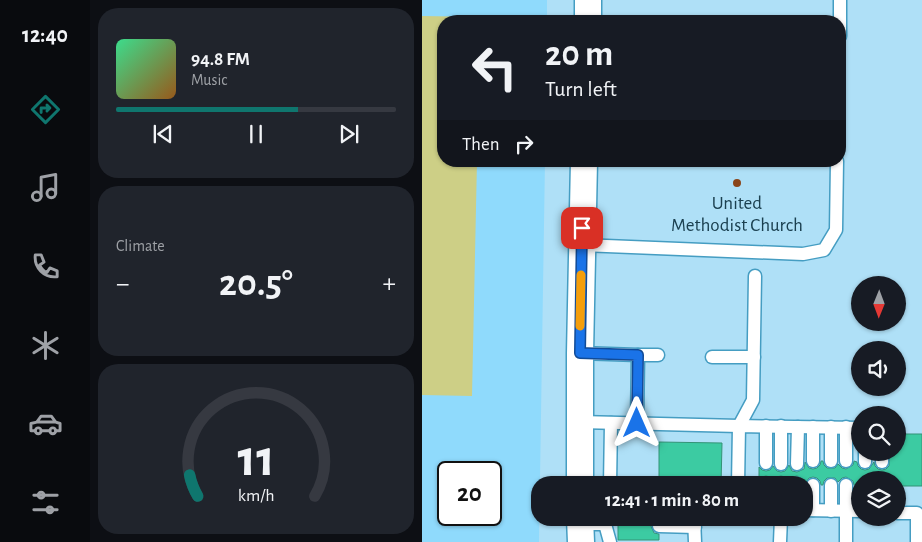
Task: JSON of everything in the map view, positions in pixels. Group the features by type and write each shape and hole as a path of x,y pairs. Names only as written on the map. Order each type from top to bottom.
{"street":[{"path":"588,0 588,15"},
{"path":"580,476 580,353 584,167"}],"lane":[{"path":"840,0 840,15"},
{"path":"582,245 803,254 824,250 836,230 837,167"},
{"path":"738,476 739,426 753,400 755,276"},
{"path":"580,353 658,355"},
{"path":"637,423 638,355"},
{"path":"712,356 754,357"},
{"path":"580,422 851,427"},
{"path":"610,476 611,423"},
{"path":"766,426 766,463"},
{"path":"781,426 781,464"},
{"path":"797,464 798,427"},
{"path":"813,427 813,461"},
{"path":"830,427 831,461"},
{"path":"846,427 846,461"},
{"path":"831,485 831,511"},
{"path":"846,485 846,542"},
{"path":"813,510 851,511"},
{"path":"906,512 917,513 917,542"},
{"path":"596,526 610,542"},
{"path":"694,526 695,542"},
{"path":"780,542 781,526"}],"shaded area":[{"path":"422,0 547,0 547,15 437,15 437,167 545,167 540,476 531,476 531,526 539,526 539,542 422,542"}],"green space":[{"path":"422,16 437,16 437,167 477,167 472,396 422,395"}],"building":[{"path":"906,434 922,434 922,486 906,486 906,471 851,471 851,480 846,477 838,482 835,478 827,478 823,485 813,476 759,476 759,467 766,471 770,470 773,466 777,471 781,472 785,471 789,465 792,471 797,472 804,469 805,462 809,468 813,469 820,465 821,461 823,461 827,468 835,468 838,464 846,469 853,465 854,461 857,462 861,469 865,470 869,469 874,462 878,469 886,469 889,466 889,461 906,461"},
{"path":"659,442 722,443 721,476 659,476"},
{"path":"618,526 651,526 654,533 659,534 659,540 618,540"}],"slow traffic":[{"path":"580,326 581,275"}],"place":[{"name":"United Methodist Church","path":"737,183"}],"route":[{"path":"582,228 580,353 638,355 637,423"}]}
